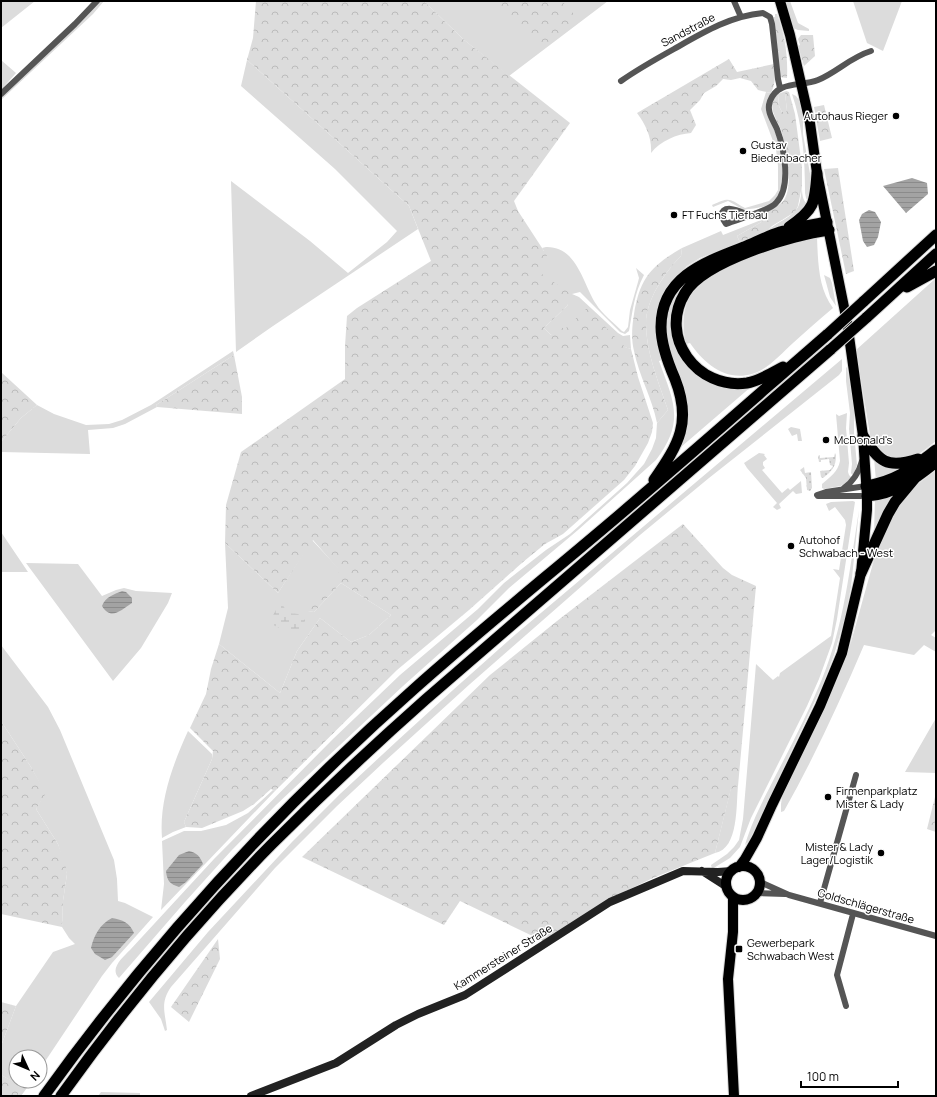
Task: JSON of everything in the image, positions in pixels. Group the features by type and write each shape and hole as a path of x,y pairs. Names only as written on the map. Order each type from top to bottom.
{"highway":[{"path":"781,232 803,217 812,206 816,194 817,173"},
{"path":"644,494 676,446 682,423 682,400 662,340 662,313 671,291 679,282 696,268 712,259 781,232 803,226 828,226"},
{"path":"799,358 763,378 748,383 721,381 710,377 690,362 683,353 676,328 677,313 685,292 693,283 715,268 782,240 828,226"},
{"path":"44,1096 104,1016 180,923 217,882 311,786 413,690 644,494 828,334 936,235"},
{"path":"61,1096 116,1022 194,929 270,846 321,796 371,748 454,674 831,349 936,254"},
{"path":"891,296 936,271"},
{"path":"863,436 877,456 887,462 899,464 931,459"},
{"path":"861,573 888,514 931,459 936,450"},
{"path":"867,491 931,459"},
{"path":"867,491 878,495 915,478"}],"main road":[{"path":"734,1096 728,979 733,932 733,897 726,887 727,878 745,859 757,838 833,676 842,653 861,573 865,542 867,491 863,436 847,322 817,173 810,123 790,35 780,1"},
{"path":"733,897 746,900 754,897 760,886 759,878 754,870 754,857 757,838"},
{"path":"735,869 744,866 754,870"},
{"path":"733,932 738,915 746,900"}],"street":[{"path":"1,94 75,24 97,1"},
{"path":"734,1 742,17"},
{"name":"Sandstraße","path":"621,81 704,31 721,23 763,13 770,17 772,24 780,88"},
{"path":"745,216 769,208 776,204 784,190 786,171 784,157 780,136 769,112 768,105 770,99 780,88 816,81 852,59 871,51"},
{"path":"842,489 850,484 854,478 860,468 864,454"},
{"path":"842,489 867,491 829,497 817,496 826,492 842,489"},
{"path":"820,902 856,775"},
{"name":"Kammersteiner Straße","path":"251,1096 336,1063 396,1025 418,1014 465,995 610,902 683,870 718,872 735,869"},
{"path":"702,871 726,887"},
{"name":"Goldschlägerstraße","path":"760,882 790,895"},
{"name":"Goldschlägerstraße","path":"757,893 790,895 820,902 853,914 936,936"},
{"path":"846,1006 837,975 853,914"}],"green space":[{"path":"1,1 35,1 1,28"},
{"path":"100,1 104,1 93,14 1,100 1,97 77,25"},
{"path":"256,1 424,1 463,39 570,123 514,201 518,211 544,251 550,251 536,270 571,294 566,300 568,305 544,328 551,335 559,326 565,329 587,308 625,347 631,349 638,377 653,423 652,432 648,443 635,466 624,480 563,534 545,544 523,562 469,610 397,670 275,791 271,789 254,804 243,811 202,828 186,827 184,822 212,759 213,751 190,728 206,694 211,669 219,644 280,693 297,651 320,618 351,642 369,635 391,615 341,583 314,612 307,611 340,571 313,540 278,593 225,543 226,505 241,452 345,379 347,316 357,308 431,261 409,206 247,60 253,38"},
{"path":"424,1 608,1 509,76 463,39"},
{"path":"496,1 561,1 571,9 577,21 544,45 535,41 501,13"},
{"path":"784,1 790,1 798,23 809,29 809,31 793,28"},
{"path":"853,1 902,1 883,51 867,43"},
{"path":"775,14 777,14 784,37 787,61 787,78 780,77 772,17 775,17"},
{"path":"801,35 813,35 815,56 804,66 798,46 800,45 798,39"},
{"path":"729,59 737,72 774,64 775,75 771,93 758,90 751,81 740,78 731,80 723,79 716,86 704,93 700,100 690,110 696,125 691,133 669,139 659,145 651,153 648,132 637,113"},
{"path":"1,60 16,73 1,90"},
{"path":"247,60 409,206 418,229 236,352 231,181 310,241 348,273 387,242 397,231 335,169 241,86"},
{"path":"786,91 787,111 782,112 779,106 778,94"},
{"path":"786,91 789,92 795,114 802,167 802,186 798,206 795,212 772,226 766,232 740,242 737,236 765,220 763,214 782,202 787,193 789,175 787,155 781,130 772,108 773,100 778,94 779,106 782,112 787,111"},
{"path":"766,92 771,93 766,104 766,109 778,140 782,157 782,183 778,197 774,202 760,208 744,210 728,201 713,207 712,205 729,200 745,208 769,201 778,190 776,149 761,109"},
{"path":"792,94 799,100 803,113 803,134 812,185 809,203 805,193 805,168 799,118"},
{"path":"824,105 832,138 820,141 814,107"},
{"path":"838,168 854,271 846,274 824,169"},
{"path":"802,186 803,199 808,205 799,215 789,222 766,232 796,211 800,202"},
{"path":"763,214 765,220 737,236 740,242 700,258 687,266 675,278 658,310 656,336 662,360 659,361 672,400 674,423 665,447 656,460 578,530 509,588 477,620 403,686 276,805 231,851 119,978 116,974 116,967 124,956 214,859 333,739 400,675 478,609 504,583 546,550 570,534 627,483 644,464 656,438 657,423 668,410 648,345 646,323 649,305 653,296 663,278 681,256 682,248 721,231 723,235 761,220 759,215"},
{"path":"817,237 820,274 824,292 833,308 774,361 758,372 742,376 733,375 716,369 701,357 690,343 686,344 683,325 684,312 691,294 700,284 730,265 786,245"},
{"path":"542,248 557,248 572,259 583,277 591,296 599,308 624,332 628,327 630,310 639,278 636,268 644,275 636,296 629,331 625,334 620,332 580,292 572,294 579,297 618,333 623,336 630,335 631,349 565,329 551,335 544,328 568,305 535,270 549,251 544,251"},
{"path":"682,248 681,256 663,278 653,296 647,314 646,323 648,345 657,379 668,410 657,423 634,351 632,337 633,319 640,291 649,274 662,261"},
{"path":"729,258 676,306 689,365 752,386 681,447 687,425 687,406 670,355 666,331 668,311 673,298 682,284"},
{"path":"824,275 830,278 832,283 836,306 830,297"},
{"path":"936,278 936,441 923,451 908,459 894,459 882,453 873,442 870,435 856,350"},
{"path":"233,351 234,355 156,405 157,407 125,424 113,428 88,430 90,454 1,452 1,442 21,418 37,405 54,414 86,425 109,424 122,420 151,405"},
{"path":"234,355 242,397 242,414 157,407 156,405"},
{"path":"842,359 842,371 839,375 640,535 470,684 337,806 275,868 171,987 164,1003 167,1030 165,1031 161,1019 149,1002 208,932 292,842 340,794 516,634"},
{"path":"847,367 854,409 854,433 857,465 853,476 851,473 852,464 849,429 850,413 846,381"},
{"path":"1,372 37,405 21,418 1,442"},
{"path":"847,413 846,428 849,463 848,472 852,478 841,486 824,489 822,488 822,484 836,471 840,461 836,414 839,416"},
{"path":"791,427 800,429 802,441 798,441 797,434 792,436 788,429"},
{"path":"759,453 765,454 764,455 767,459 763,462 765,468 762,470 782,493 788,488 790,490 801,481 802,493 796,494 793,491 779,504 781,508 777,510 773,507 777,503 744,463"},
{"path":"835,453 836,459 833,468 823,478 821,477 820,471 830,470 833,466 830,465 829,459 821,460 821,462 819,462 818,456 820,455 820,458 834,457"},
{"path":"874,458 900,469 899,471 876,481"},
{"path":"804,467 805,473 811,472 812,488 810,491 807,490 806,478 800,470"},
{"path":"936,470 936,630 931,635 936,638 936,652 924,645 914,655 864,645 816,750 784,811 781,812 783,791 838,678 851,642 877,549 895,510 914,487"},
{"path":"900,491 874,534 875,499"},
{"path":"831,502 855,502 837,619 832,643 819,679 751,818 740,847 730,858 712,869 711,865 727,854 739,840 743,819 756,664 773,680 778,676 779,677 780,673 831,636 840,578 833,569 839,570 846,525 845,520 835,507 829,511 826,504"},
{"path":"859,510 851,587 845,617 834,655 823,684 749,841 745,845 755,817 806,715 830,659 841,617"},
{"path":"683,524 723,568 732,575 756,586 738,786 731,789 715,853 653,878 626,891 543,941 460,901 444,925 302,857 490,675 557,621"},
{"path":"1,532 28,572 1,572"},
{"path":"312,540 341,571 308,611 314,612 341,583 391,615 369,635 351,642 320,618 297,651 280,693 219,644 228,608 225,543 278,593"},
{"path":"26,563 78,564 102,596 124,588 136,591 172,593 168,603 141,648 113,681"},
{"path":"282,604 288,613 298,614 305,620 304,625 296,631 286,631 273,625 271,619 277,608"},
{"path":"1,645 48,707 60,730 114,860 118,901 153,917 102,976 48,1057 48,1049 8,1049 8,1079 1,1075 1,1046 16,1006 53,952 75,944 62,927 63,901 67,874 58,844 36,809 45,793 31,767 1,721"},
{"path":"936,718 936,773 905,772"},
{"path":"1,721 46,793 36,809 58,844 65,862 67,874 63,901 62,927 1,914"},
{"path":"188,731 212,754 212,759 184,822 186,827 162,838 163,810 168,783 177,756"},
{"path":"738,786 735,825 732,835 723,850 715,853 731,788"},
{"path":"273,790 275,791 161,910 164,884 162,841 184,831 201,831 226,825 248,813"},
{"path":"936,793 936,832 927,829"},
{"path":"218,939 220,959 189,1022 171,1007"},
{"path":"1,1002 16,1006 1,1046"},
{"path":"1,1075 8,1079 8,1089 22,1089 17,1096 1,1096"},
{"path":"22,1089 26,1089 21,1096 17,1096"},
{"path":"101,1092 140,1093 140,1096 98,1096"}],"shaded area":[{"path":"912,178 927,183 928,194 906,213 883,186"},
{"path":"869,210 875,212 881,222 878,237 874,245 867,247 863,241 859,220 862,214"},
{"path":"122,591 126,592 132,598 132,603 116,613 109,613 102,606 103,603 110,596"},
{"path":"189,851 198,855 203,864 186,882 179,887 173,885 167,877 166,871 179,855"},
{"path":"112,918 125,922 130,926 134,933 112,957 105,960 95,954 91,948 98,930 104,923"}],"place":[{"name":"Autohaus Rieger","path":"896,116"},
{"name":"Gustav Biedenbacher","path":"743,151"},
{"name":"FT Fuchs Tiefbau","path":"674,215"},
{"name":"McDonald's","path":"826,440"},
{"name":"Autohof Schwabach - West","path":"791,546"},
{"name":"Firmenparkplatz Mister & Lady","path":"828,797"},
{"name":"Mister & Lady Lager/Logistik","path":"881,853"},
{"name":"Gewerbepark Schwabach West","path":"739,949"}]}
